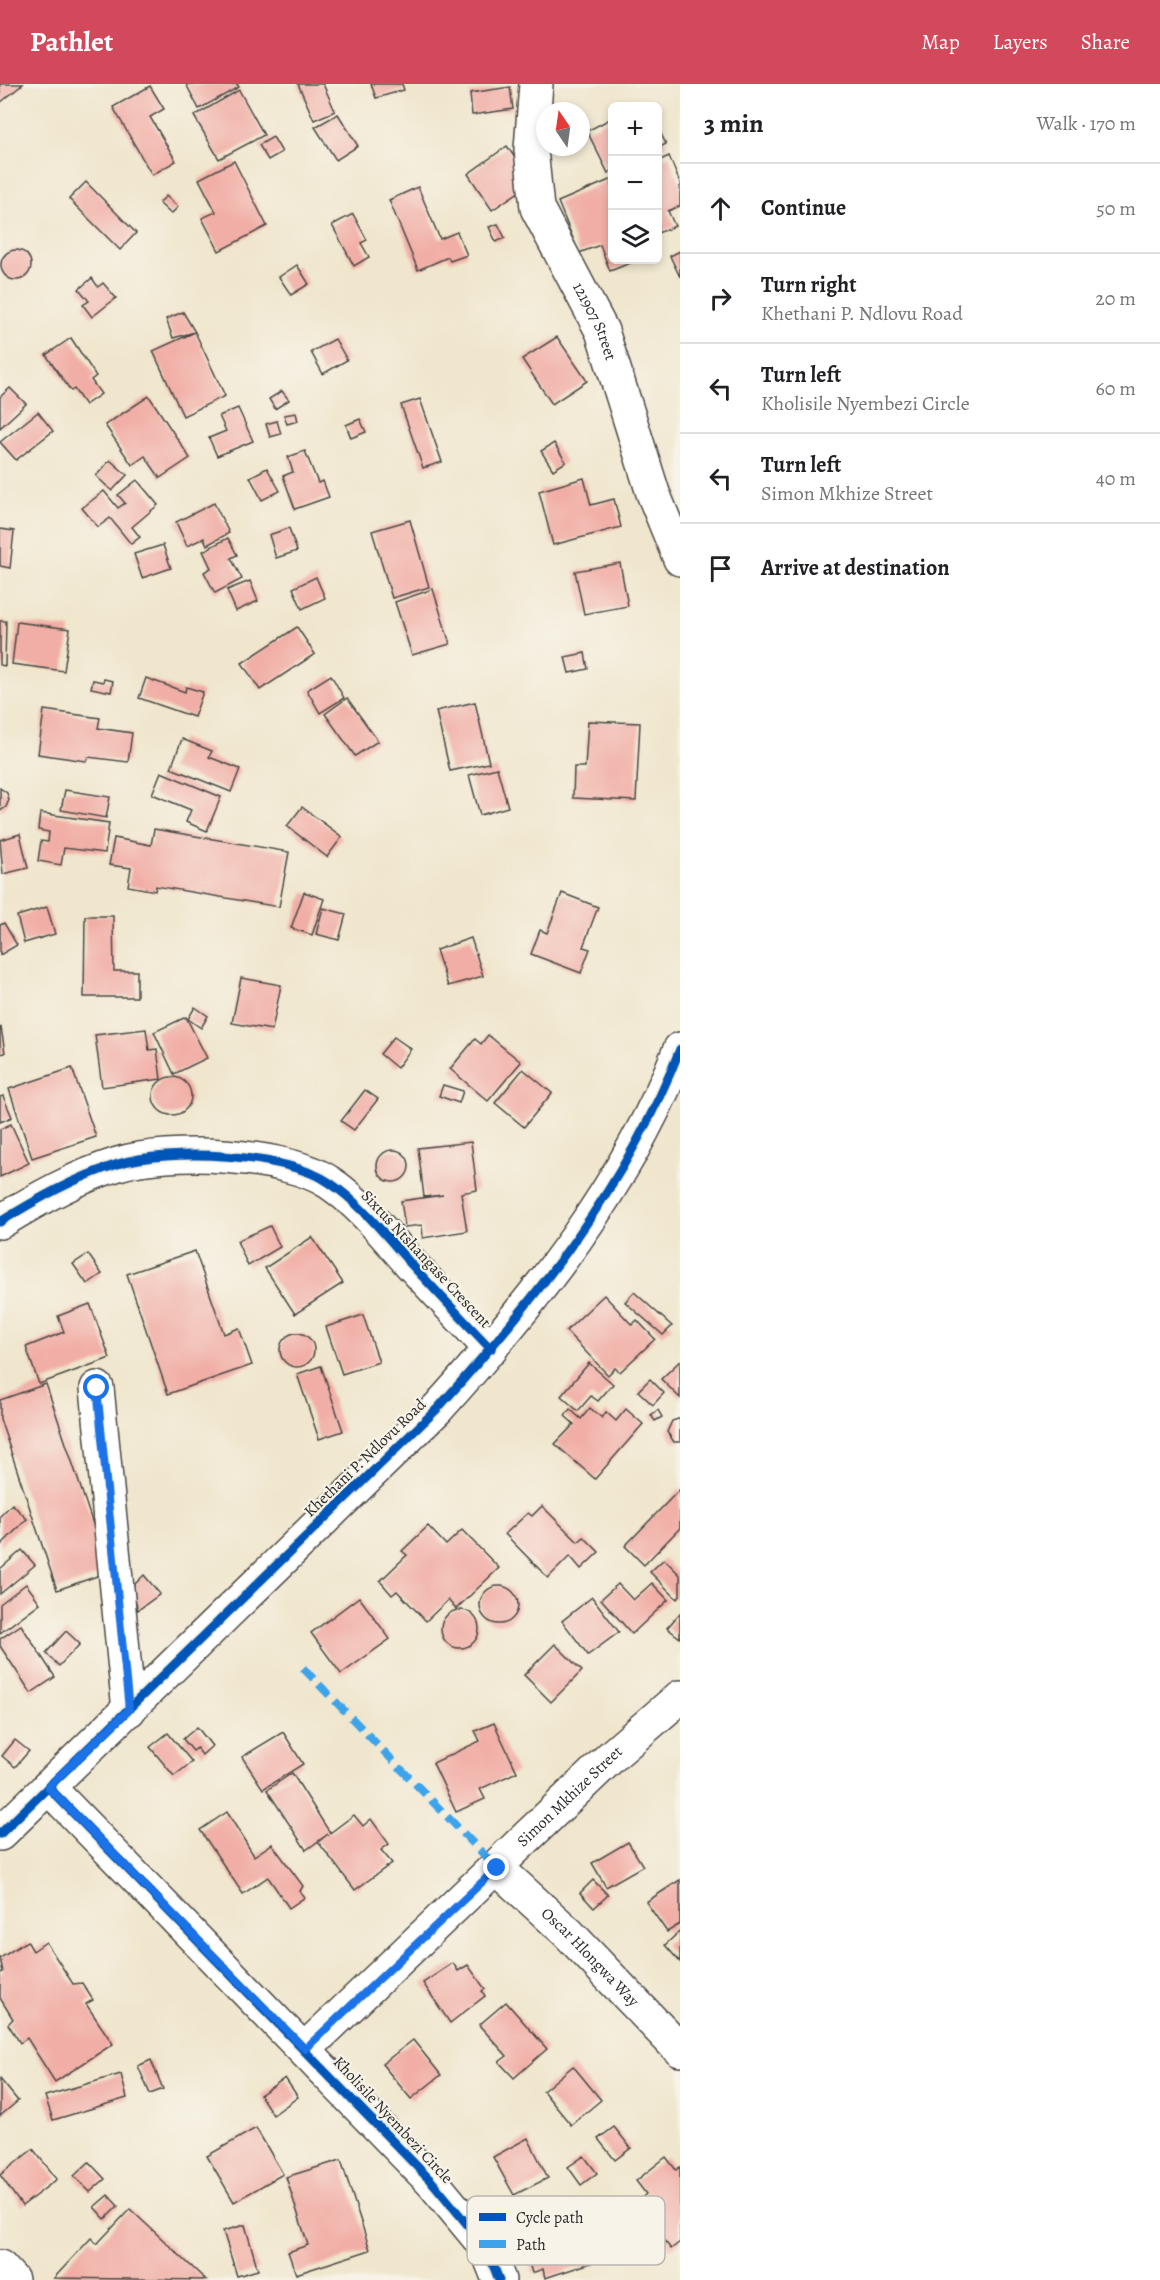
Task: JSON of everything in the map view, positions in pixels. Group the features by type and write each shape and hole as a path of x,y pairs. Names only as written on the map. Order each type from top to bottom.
{"street":[{"name":"121907 Street","path":"536,84 531,149 537,208 602,331 653,493 680,559"},
{"name":"Khethani P. Ndlovu Road","path":"0,1834 438,1408 491,1349 561,1262 627,1159 680,1049"},
{"name":"Sixtus Ntshangase Crescent","path":"0,1222 77,1180 119,1163 152,1157 192,1156 250,1159 291,1165 328,1181 359,1207 491,1349"},
{"path":"97,1388 129,1710"},
{"name":"Simon Mkhize Street","path":"305,2049 497,1868 612,1755 680,1697"},
{"name":"Kholisile Nyembezi Circle","path":"48,1787 305,2049 467,2222"},
{"name":"Oscar Hlongwa Way","path":"497,1868 568,1933 680,2050"},
{"name":"Kholisile Nyembezi Circle","path":"493,2265 499,2280"},
{"path":"0,2267 12,2280"}],"building":[{"path":"0,84 23,84 0,103"},
{"path":"186,84 237,84 239,87 199,109"},
{"path":"298,84 323,84 335,111 314,120"},
{"path":"371,84 402,84 404,90 376,98"},
{"path":"150,86 164,109 150,117 176,161 152,175 113,107"},
{"path":"510,87 513,109 472,115 470,93"},
{"path":"239,90 264,135 219,159 194,116"},
{"path":"338,114 358,146 336,160 315,127"},
{"path":"608,120 608,173 590,137 590,129"},
{"path":"273,137 282,152 268,160 259,145"},
{"path":"507,146 532,183 492,210 468,174"},
{"path":"669,156 680,183 680,206 668,211 675,226 662,231 662,210 662,159"},
{"path":"234,161 267,226 219,251 202,218 216,212 199,179"},
{"path":"608,181 608,264 628,264 610,271 600,245 579,253 558,202"},
{"path":"86,182 136,233 120,250 69,199"},
{"path":"418,187 440,239 457,232 467,255 450,261 448,257 418,270 389,200"},
{"path":"166,196 178,207 171,214 159,203"},
{"path":"353,214 367,240 361,243 369,257 354,266 332,225"},
{"path":"498,224 505,238 496,242 489,227"},
{"path":"16,250 26,255 31,265 26,275 16,280 6,275 1,265 6,255"},
{"path":"680,251 680,277 670,256"},
{"path":"297,265 309,284 291,295 279,277"},
{"path":"92,278 98,287 103,283 116,298 92,317 83,305 89,301 79,289"},
{"path":"183,312 195,332 173,338 166,319"},
{"path":"195,332 225,396 183,416 153,351"},
{"path":"557,337 587,381 552,404 522,359"},
{"path":"71,338 96,376 91,380 101,394 85,405 74,389 71,391 46,355"},
{"path":"335,339 347,360 323,374 311,352"},
{"path":"10,388 26,404 0,428 0,397"},
{"path":"282,391 289,400 275,409 269,399"},
{"path":"149,396 190,458 160,478 145,456 132,465 105,425"},
{"path":"420,399 442,462 423,468 401,405"},
{"path":"238,408 253,441 217,456 209,438 226,431 219,416"},
{"path":"38,412 53,431 16,460 0,442"},
{"path":"296,413 298,421 287,424 284,415"},
{"path":"360,419 366,432 351,438 346,425"},
{"path":"277,421 281,434 270,437 266,424"},
{"path":"554,443 566,462 553,470 541,451"},
{"path":"305,451 318,483 323,481 329,497 295,509 283,476 293,472 288,457"},
{"path":"110,460 127,475 112,491 96,476"},
{"path":"267,468 280,491 262,500 250,477"},
{"path":"584,478 591,505 614,499 621,527 553,545 539,491"},
{"path":"137,480 158,505 132,527 140,537 131,544 110,518 98,527 82,508 104,491 118,508 125,503 118,495"},
{"path":"214,503 229,533 207,545 204,538 187,546 176,522"},
{"path":"410,520 429,587 392,598 372,531"},
{"path":"289,528 297,551 276,558 269,535"},
{"path":"0,529 14,531 10,568 0,566"},
{"path":"228,538 237,555 231,558 242,579 215,593 204,572 211,568 203,551"},
{"path":"163,545 171,568 142,578 134,554"},
{"path":"620,563 628,606 584,614 575,571"},
{"path":"316,577 325,598 302,609 293,588"},
{"path":"250,581 258,601 236,611 227,590"},
{"path":"433,589 450,644 412,655 395,602"},
{"path":"0,621 6,621 5,666 0,665"},
{"path":"17,622 70,629 64,671 12,664"},
{"path":"297,627 315,654 260,690 242,663"},
{"path":"585,653 588,669 569,673 565,657"},
{"path":"331,675 344,698 320,713 307,690"},
{"path":"146,678 185,692 186,687 203,692 194,717 139,698"},
{"path":"104,679 113,681 111,692 91,688 93,680 103,682"},
{"path":"347,698 378,741 355,756 325,714"},
{"path":"475,702 489,763 450,771 436,711"},
{"path":"44,710 100,718 98,728 132,733 128,762 88,757 86,761 38,754"},
{"path":"588,721 640,723 636,801 573,798 574,767 585,767"},
{"path":"182,739 212,751 209,757 240,769 231,792 171,768"},
{"path":"497,768 508,807 480,815 469,775"},
{"path":"161,772 221,797 207,831 186,822 191,810 152,794"},
{"path":"0,788 7,793 9,800 6,807 0,811"},
{"path":"65,790 110,797 106,818 61,810"},
{"path":"302,807 342,837 327,857 287,826"},
{"path":"40,813 109,823 105,853 64,848 61,865 38,861 41,841 48,842 49,832 38,830"},
{"path":"154,829 289,852 279,907 156,886 155,891 128,886 131,868 109,865 114,838 151,845"},
{"path":"20,834 28,868 3,874 0,840"},
{"path":"304,892 324,899 312,935 291,928"},
{"path":"562,893 598,907 583,947 590,949 581,973 531,954 540,930 547,933"},
{"path":"47,907 55,934 24,943 17,916"},
{"path":"323,908 346,914 339,940 316,934"},
{"path":"85,916 113,916 114,971 137,971 137,997 84,997"},
{"path":"4,923 17,945 0,955 0,925"},
{"path":"471,938 483,976 448,986 436,950"},
{"path":"241,978 281,985 272,1030 232,1023"},
{"path":"195,1007 208,1016 201,1028 188,1019"},
{"path":"186,1017 207,1058 174,1074 154,1032"},
{"path":"0,1028 5,1053 0,1054"},
{"path":"146,1029 149,1050 157,1049 161,1079 102,1087 95,1035"},
{"path":"488,1035 521,1062 488,1101 450,1069 475,1039 481,1044"},
{"path":"394,1037 411,1049 397,1068 380,1054"},
{"path":"72,1068 96,1137 32,1158 9,1089"},
{"path":"523,1069 552,1093 524,1127 495,1103"},
{"path":"172,1077 185,1083 191,1096 185,1109 172,1115 159,1109 153,1096 159,1083"},
{"path":"443,1085 463,1091 459,1103 439,1096"},
{"path":"365,1090 378,1099 354,1130 341,1121"},
{"path":"3,1096 12,1117 0,1122 0,1097"},
{"path":"11,1124 29,1163 0,1177 0,1129"},
{"path":"471,1142 477,1190 461,1193 467,1231 423,1238 422,1225 405,1227 401,1201 443,1195 424,1197 418,1148"},
{"path":"393,1150 405,1154 409,1166 405,1178 393,1182 381,1178 377,1166 381,1154"},
{"path":"270,1226 280,1247 248,1266 237,1241"},
{"path":"312,1237 343,1283 295,1314 265,1268"},
{"path":"195,1251 224,1334 239,1328 252,1365 168,1394 127,1274"},
{"path":"88,1254 102,1274 87,1284 73,1264"},
{"path":"634,1292 672,1326 663,1335 625,1302"},
{"path":"604,1295 632,1325 637,1320 655,1339 620,1372 615,1368 608,1375 566,1331"},
{"path":"90,1304 110,1358 39,1384 26,1347 64,1332 58,1316"},
{"path":"363,1315 379,1362 342,1374 326,1327"},
{"path":"297,1333 309,1338 314,1350 309,1362 297,1367 285,1362 280,1350 285,1338"},
{"path":"680,1361 680,1398 661,1379"},
{"path":"589,1363 613,1384 598,1401 591,1396 578,1411 561,1396"},
{"path":"321,1366 343,1431 319,1439 297,1374"},
{"path":"650,1379 664,1393 653,1405 638,1391"},
{"path":"46,1384 109,1572 57,1590 0,1419 0,1400"},
{"path":"590,1408 602,1418 606,1412 616,1421 626,1409 643,1424 595,1479 555,1444 574,1424 565,1416 570,1409 581,1419"},
{"path":"658,1410 662,1417 655,1421 651,1415"},
{"path":"680,1419 680,1442 674,1442 667,1432 672,1421"},
{"path":"680,1489 680,1528 644,1565 625,1546"},
{"path":"12,1504 27,1519 0,1546 0,1516"},
{"path":"542,1506 578,1542 584,1537 599,1552 581,1569 570,1556 548,1578 505,1534 528,1513 532,1516"},
{"path":"428,1526 446,1545 462,1530 499,1568 456,1609 448,1600 426,1621 397,1591 392,1595 380,1581 407,1555 402,1551"},
{"path":"22,1550 35,1565 0,1594 0,1569"},
{"path":"664,1559 680,1575 680,1596 677,1599 650,1572"},
{"path":"144,1575 160,1594 138,1610 131,1588"},
{"path":"652,1583 668,1600 632,1634 601,1599 618,1584 633,1600"},
{"path":"26,1584 40,1603 0,1633 0,1604"},
{"path":"499,1586 513,1591 518,1605 513,1619 499,1624 485,1619 480,1605 485,1591"},
{"path":"359,1597 390,1639 341,1674 311,1633"},
{"path":"592,1597 619,1632 588,1655 562,1621"},
{"path":"460,1610 474,1615 479,1629 474,1643 460,1648 446,1643 441,1629 446,1615"},
{"path":"680,1613 680,1638 667,1628"},
{"path":"21,1625 55,1677 31,1693 0,1646 0,1639"},
{"path":"66,1631 80,1644 59,1666 46,1653"},
{"path":"555,1644 582,1671 551,1702 524,1675"},
{"path":"494,1723 517,1772 480,1789 485,1799 456,1812 433,1763 480,1741 475,1731"},
{"path":"197,1727 212,1746 202,1755 197,1748 193,1751 183,1739"},
{"path":"283,1732 303,1764 263,1789 242,1757"},
{"path":"168,1733 192,1762 174,1776 150,1747"},
{"path":"15,1740 29,1751 15,1767 2,1756"},
{"path":"292,1773 330,1833 354,1815 363,1826 371,1819 389,1844 381,1850 392,1863 355,1890 318,1842 328,1834 306,1850 267,1790"},
{"path":"227,1812 254,1856 272,1844 303,1886 300,1891 305,1897 289,1908 268,1877 243,1894 200,1830"},
{"path":"628,1842 643,1866 606,1887 592,1863"},
{"path":"593,1880 608,1895 594,1908 580,1893"},
{"path":"680,1880 680,1924 667,1932 646,1902"},
{"path":"680,1931 680,1962 665,1945"},
{"path":"27,1941 33,1951 46,1942 73,1984 82,1983 93,2000 86,2004 113,2044 55,2082 27,2038 20,2043 8,2024 13,2019 0,1998 0,1973 3,1972 0,1958"},
{"path":"453,1963 458,1971 468,1965 485,1989 482,1991 485,1996 450,2023 423,1983"},
{"path":"506,2002 547,2049 514,2078 499,2062 507,2056 479,2025"},
{"path":"413,2040 441,2075 411,2099 382,2064"},
{"path":"151,2060 163,2089 150,2094 138,2066"},
{"path":"573,2066 601,2100 571,2125 543,2091"},
{"path":"121,2074 127,2098 53,2120 45,2096"},
{"path":"285,2078 298,2097 273,2115 260,2095"},
{"path":"0,2079 18,2101 0,2116"},
{"path":"614,2127 631,2148 615,2160 598,2139"},
{"path":"256,2128 283,2174 234,2202 207,2156"},
{"path":"528,2138 548,2178 514,2195 493,2157"},
{"path":"33,2149 57,2179 22,2206 0,2175"},
{"path":"584,2156 597,2173 581,2185 568,2167"},
{"path":"666,2157 676,2170 680,2167 680,2242 671,2249 665,2242 665,2196 644,2196 646,2194 636,2181"},
{"path":"341,2160 370,2250 296,2274 288,2252 308,2245 286,2177"},
{"path":"89,2162 105,2179 90,2192 74,2176"},
{"path":"108,2195 118,2206 105,2219 94,2207"},
{"path":"130,2209 206,2280 54,2278 91,2238 97,2244"},
{"path":"245,2225 258,2270 237,2276 223,2231"},
{"path":"530,2265 585,2265 545,2278 543,2269 532,2273"}],"marked path":[{"path":"303,1668 497,1868"}],"cycle path":[{"path":"0,1834 438,1408 474,1367 543,1283 606,1194 633,1148 680,1049"},
{"path":"0,1222 72,1182 102,1169 140,1159 166,1156 227,1156 286,1165 311,1173 330,1183 352,1200 491,1349"},
{"path":"48,1787 433,2183 467,2224"},
{"path":"493,2265 499,2280"}],"route":[{"path":"97,1388 129,1710 48,1787 305,2049 497,1868"}]}
